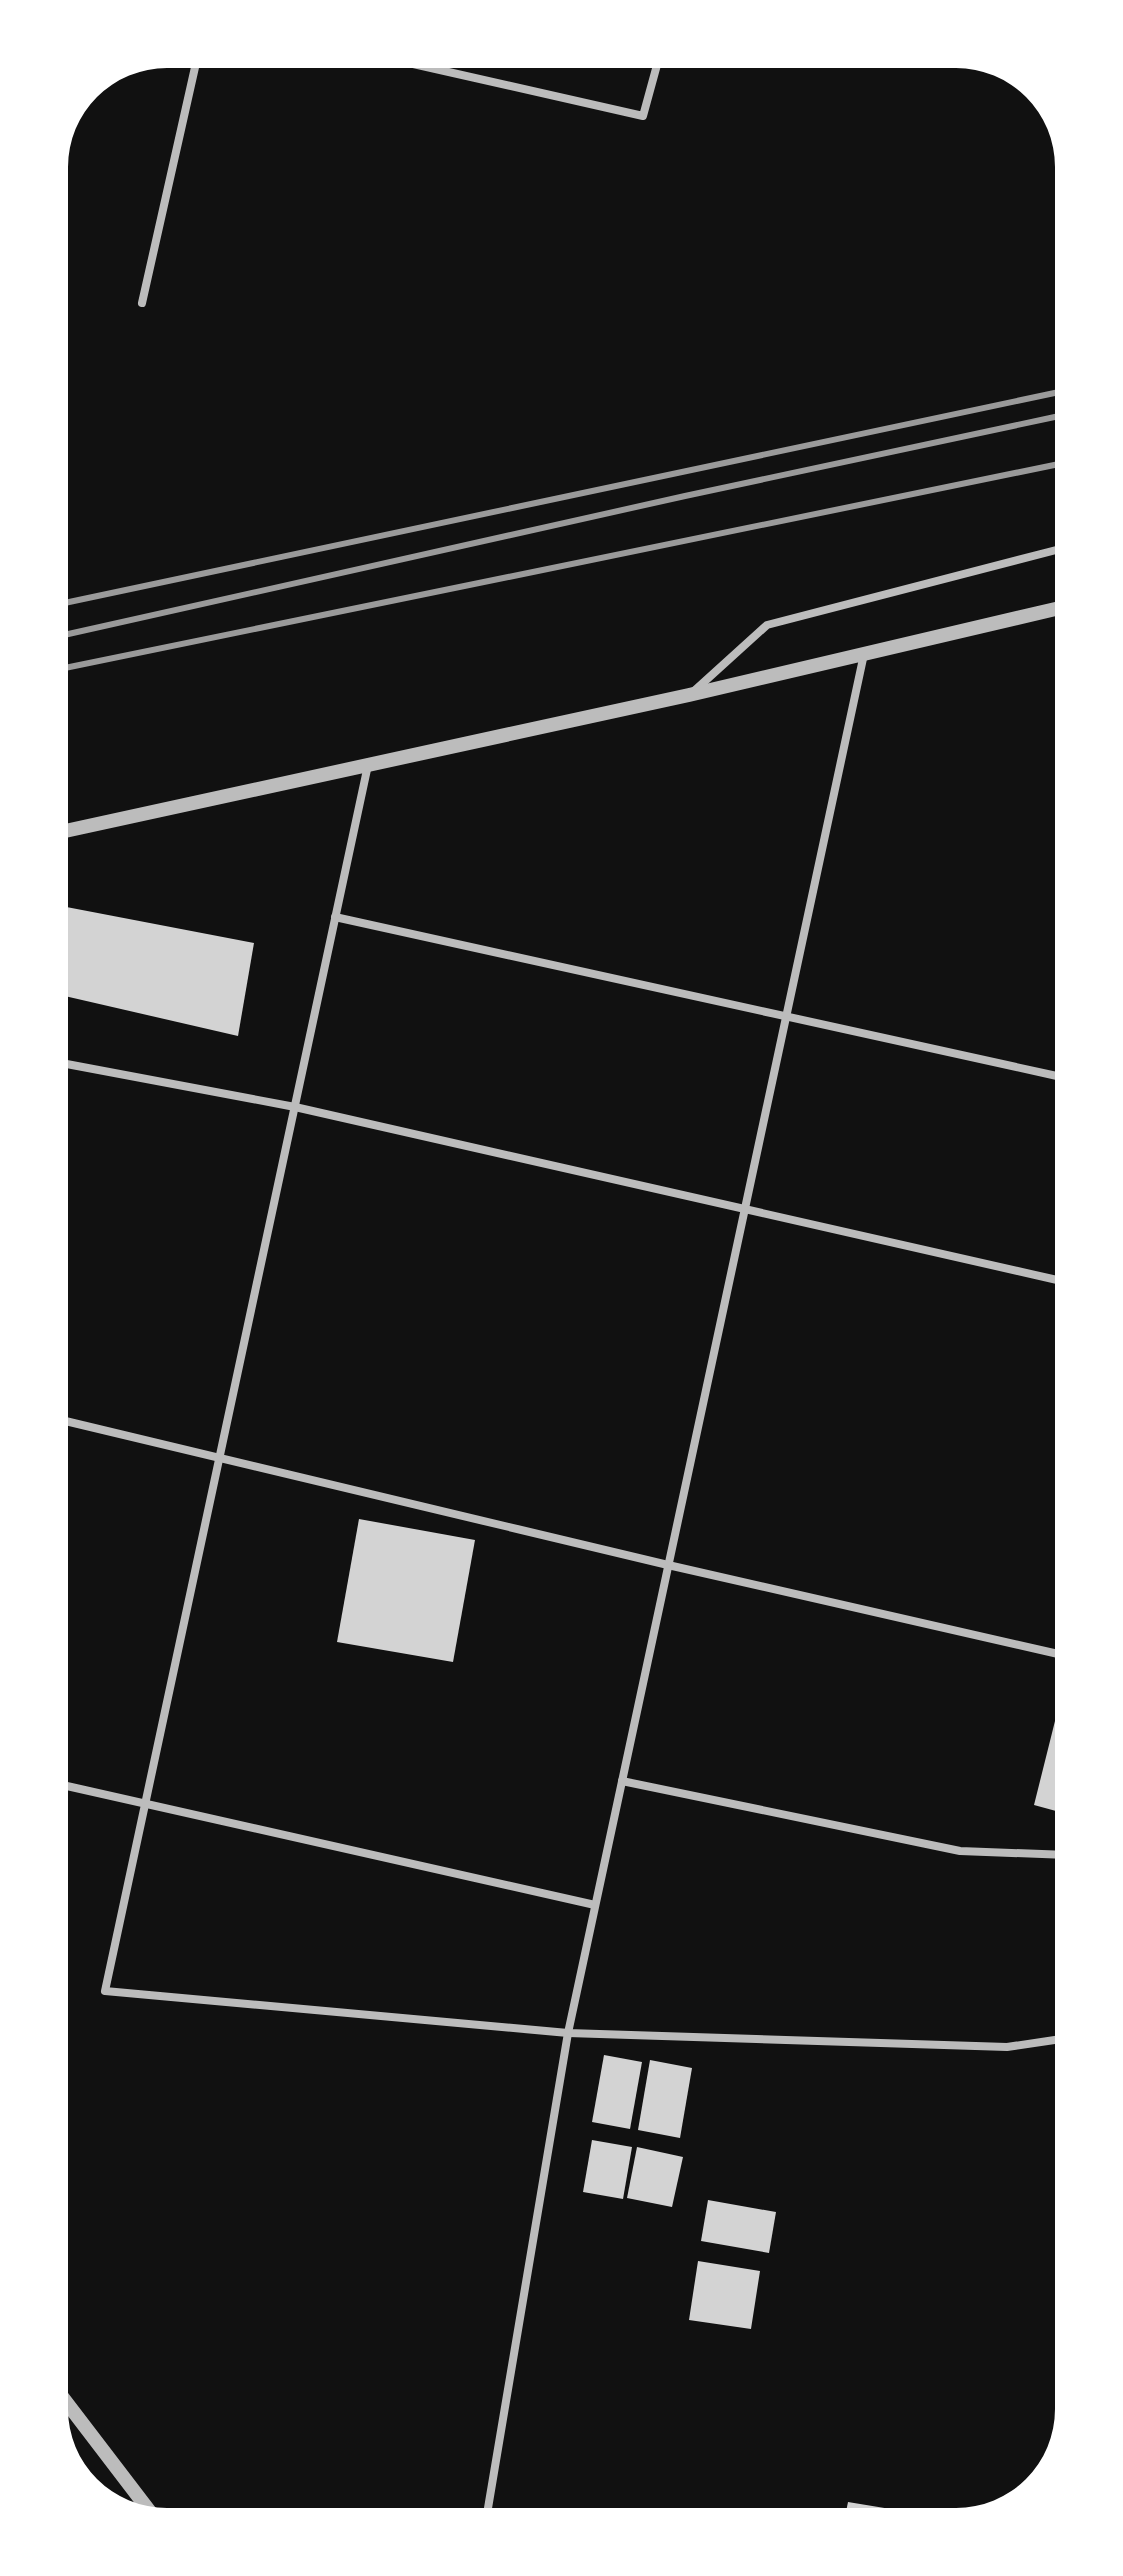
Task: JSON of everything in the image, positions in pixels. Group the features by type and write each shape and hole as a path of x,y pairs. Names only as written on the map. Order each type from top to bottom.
{"street":[{"path":"142,303 195,68"},
{"path":"431,68 643,116 656,68"},
{"path":"689,695 767,625 1055,550"},
{"path":"68,830 689,695 1055,609"},
{"path":"488,2508 568,2033 864,654"},
{"path":"368,765 105,1991 568,2033 1007,2047 1055,2040"},
{"path":"335,917 1055,1076"},
{"path":"68,1064 295,1107 744,1212 1055,1280"},
{"path":"68,1421 221,1455 668,1565 1055,1653"},
{"path":"622,1781 960,1851 1055,1855"},
{"path":"68,1786 595,1905"},
{"path":"68,2404 145,2505"}],"building":[{"path":"68,907 254,943 238,1036 68,997"},
{"path":"359,1519 475,1540 453,1662 337,1642"},
{"path":"1055,1721 1055,1811 1034,1805"},
{"path":"604,2055 642,2062 630,2129 592,2122"},
{"path":"650,2060 692,2068 680,2138 638,2130"},
{"path":"592,2140 632,2147 623,2199 583,2192"},
{"path":"637,2147 683,2157 672,2207 627,2198"},
{"path":"708,2200 776,2212 769,2253 701,2241"},
{"path":"698,2261 760,2271 751,2329 689,2320"},
{"path":"848,2502 884,2508 847,2508"}],"railway":[{"path":"68,602 1055,393"},
{"path":"68,634 1055,417"},
{"path":"68,667 1055,465"}]}
